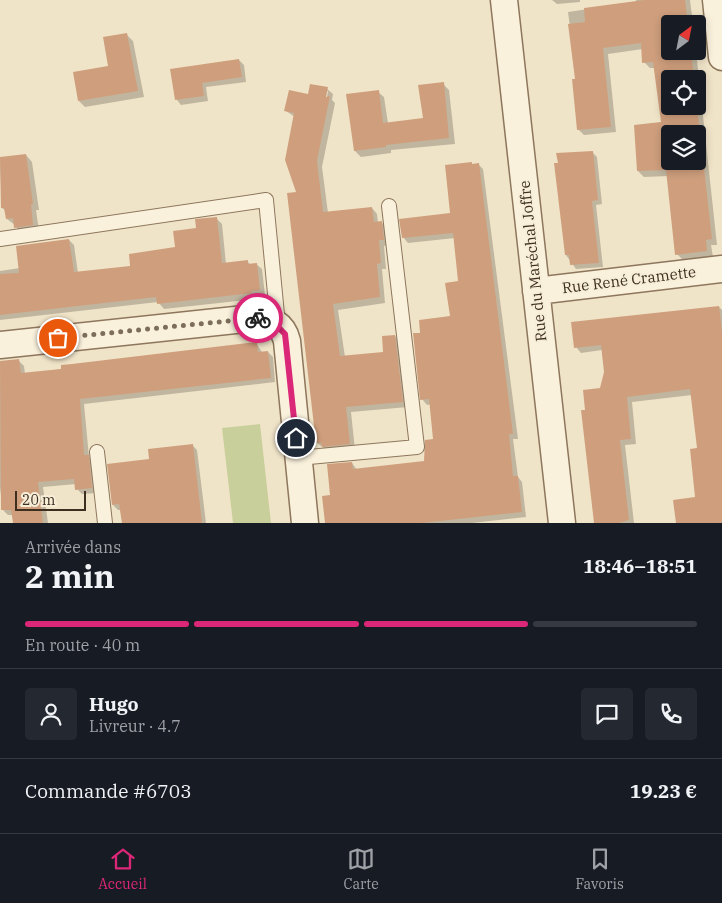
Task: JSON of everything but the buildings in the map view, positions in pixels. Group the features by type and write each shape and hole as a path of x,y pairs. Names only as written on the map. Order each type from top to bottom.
{"street":[{"name":"Rue du Maréchal Joffre","path":"504,0 562,523"},
{"path":"716,0 722,57"},
{"name":"Rue René Cramette","path":"536,291 722,269"},
{"path":"0,345 254,318 267,319 278,325 287,341 305,523"}],"lane":[{"path":"0,238 266,200 278,325"},
{"path":"298,458 417,447 389,206"},
{"path":"97,452 106,523"}],"green space":[{"path":"260,424 271,523 233,523 222,428"}],"way so far":[{"path":"58,338 258,318"}],"route":[{"path":"258,318 273,322 285,334 296,438"}]}
